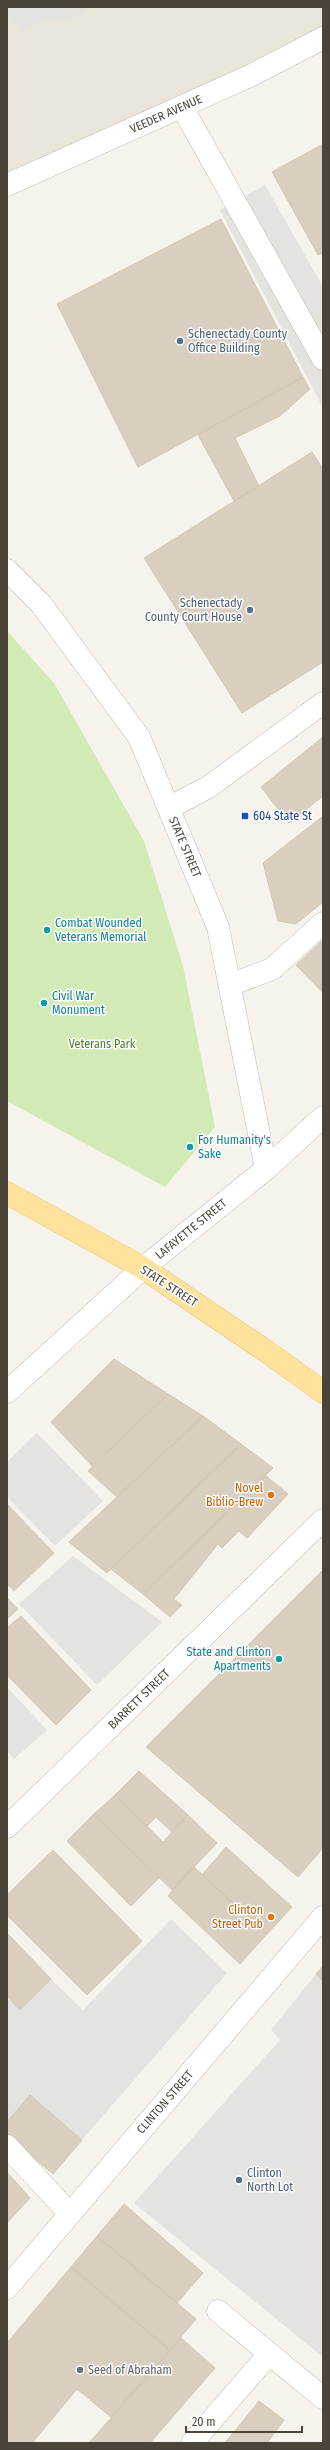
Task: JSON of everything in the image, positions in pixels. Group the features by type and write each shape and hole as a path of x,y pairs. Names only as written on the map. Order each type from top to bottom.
{"main road":[{"name":"STATE STREET","path":"7,1192 143,1268 266,1351 323,1392"}],"street":[{"name":"VEEDER AVENUE","path":"7,185 252,75 323,38"},
{"path":"182,107 323,359"},
{"name":"STATE STREET","path":"7,570 41,604 139,737 218,927 266,1169"},
{"path":"169,808 210,786 323,703"},
{"path":"230,985 272,969 323,923"},
{"name":"LAFAYETTE STREET","path":"7,1392 143,1268 266,1169 323,1117"},
{"name":"BARRETT STREET","path":"7,1827 323,1520"},
{"name":"CLINTON STREET","path":"7,2288 323,1917"},
{"path":"7,2146 70,2214"},
{"path":"218,2311 323,2398"},
{"path":"192,2443 269,2354"}],"shaded area":[{"path":"7,7 323,7 323,32 142,125 7,172"},
{"path":"7,7 88,7 74,19 45,19 23,32 9,14 7,15"},
{"path":"265,185 323,287 323,408 220,210"},
{"path":"37,1433 103,1501 55,1546 7,1497 7,1462"},
{"path":"73,1556 162,1622 97,1685 19,1604"},
{"path":"7,1687 47,1730 14,1759 7,1751"},
{"path":"171,1919 227,1973 82,2140 30,2095 7,2122 7,1996 20,2010 51,1979 83,2010"},
{"name":"Clinton North Lot","path":"316,1974 323,1981 323,2357 134,2203 280,2040 271,2030"}],"green space":[{"name":"Veterans Park","path":"7,631 54,683 144,841 183,966 215,1127 165,1187 7,1101"}],"building":[{"path":"323,144 323,253 318,255 272,172"},
{"name":"Schenectady County Office Building","path":"221,219 303,377 138,467 57,304"},
{"path":"303,377 310,389 280,416 235,438 259,486 234,501 198,435"},
{"name":"Schenectady County Court House","path":"312,452 323,469 323,662 242,713 144,558"},
{"path":"323,737 323,796 289,823 261,787"},
{"path":"323,816 323,902 296,924 278,921 263,863"},
{"path":"323,940 323,993 296,965"},
{"path":"114,1359 168,1394 92,1466 51,1422"},
{"path":"168,1394 203,1416 117,1497 88,1471"},
{"path":"203,1416 241,1444 107,1573 69,1542"},
{"path":"241,1444 273,1468 143,1594 111,1569"},
{"path":"265,1475 288,1494 247,1538 239,1531 222,1548 218,1544 174,1599 182,1605 170,1617 143,1594"},
{"path":"7,1504 54,1553 14,1591 7,1584"},
{"name":"State and Clinton Apartments","path":"323,1570 323,1848 298,1877 146,1747"},
{"path":"7,1598 18,1609 7,1619"},
{"path":"21,1616 91,1690 56,1725 7,1675 7,1628"},
{"path":"139,1771 188,1815 172,1832 156,1817 147,1826 115,1795"},
{"path":"115,1795 163,1842 188,1815 217,1843 172,1890 94,1814"},
{"path":"94,1814 159,1878 131,1906 67,1841"},
{"path":"226,1847 292,1907 267,1934 202,1875"},
{"path":"53,1850 142,1941 87,1995 7,1915 7,1895"},
{"path":"193,1866 267,1934 240,1964 168,1896"},
{"path":"7,1933 51,1979 20,2010 7,1996"},
{"path":"323,1966 323,1981 316,1974"},
{"path":"30,2095 82,2140 53,2174 7,2135 7,2122"},
{"path":"7,2172 30,2198 7,2223"},
{"path":"124,2204 203,2273 177,2303 97,2236"},
{"path":"97,2236 196,2319 170,2350 71,2267"},
{"name":"Seed of Abraham","path":"71,2267 170,2350 111,2417 77,2389 32,2443 7,2443 7,2343"},
{"path":"181,2338 215,2368 150,2443 89,2443"},
{"path":"259,2401 284,2420 267,2443 225,2443"}],"place":[{"name":"Schenectady County Office Building","path":"180,341"},
{"name":"Schenectady County Court House","path":"250,610"},
{"name":"604 State St","path":"245,816"},
{"name":"Combat Wounded Veterans Memorial","path":"47,930"},
{"name":"Civil War Monument","path":"44,1003"},
{"name":"For Humanity's Sake","path":"190,1147"},
{"name":"Novel Biblio-Brew","path":"271,1495"},
{"name":"State and Clinton Apartments","path":"279,1659"},
{"name":"Clinton Street Pub","path":"271,1917"},
{"name":"Clinton North Lot","path":"239,2180"},
{"name":"Seed of Abraham","path":"80,2370"}]}
